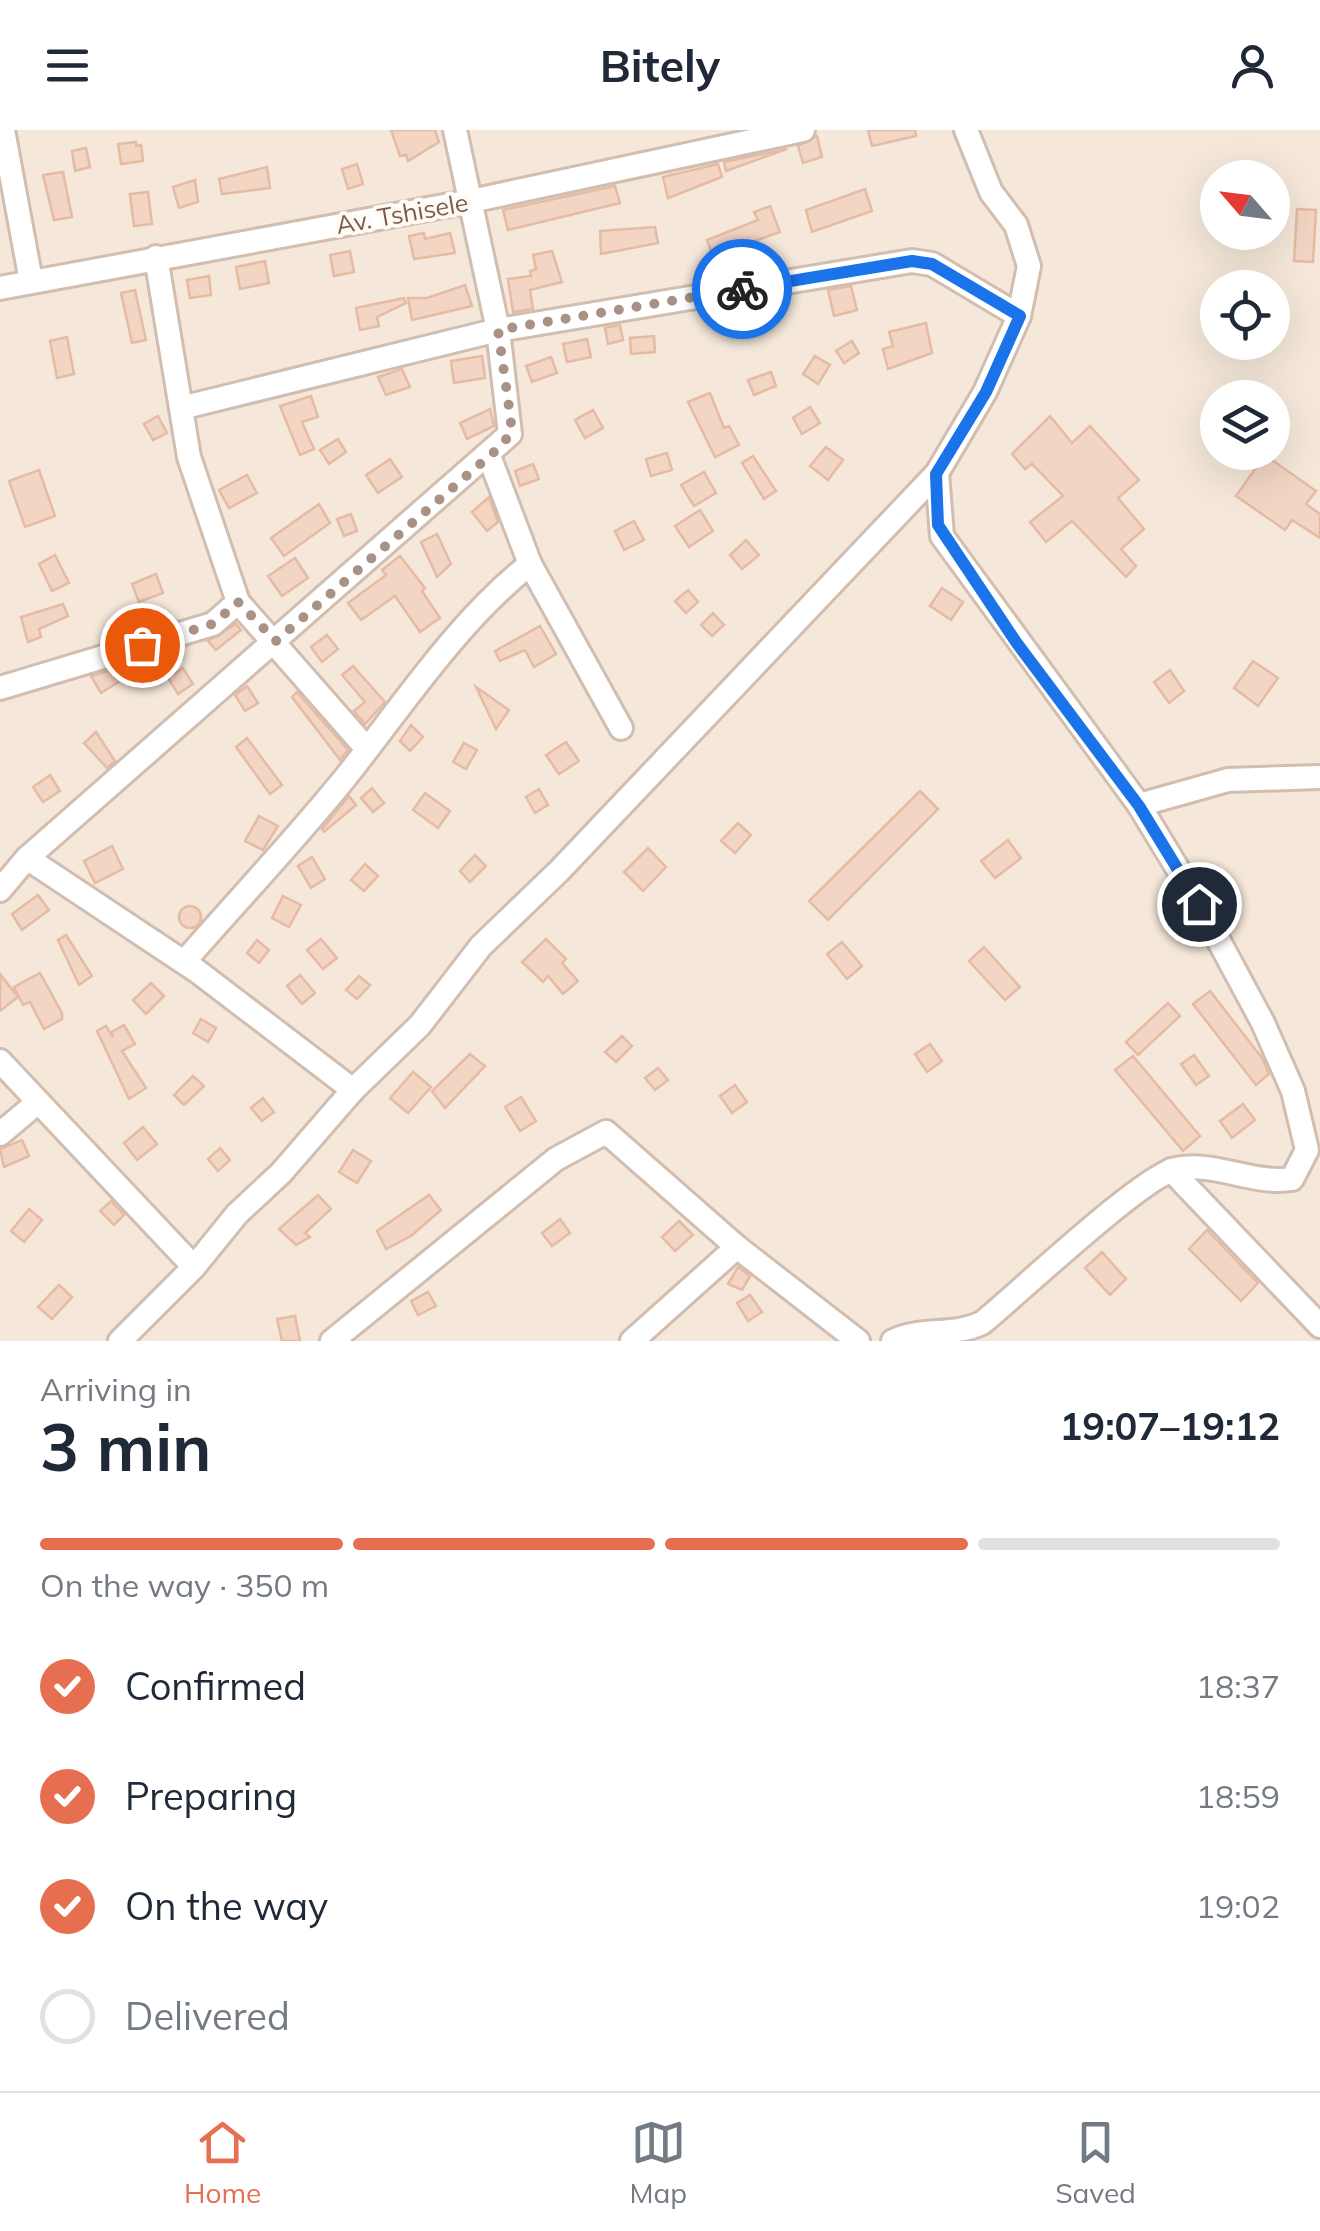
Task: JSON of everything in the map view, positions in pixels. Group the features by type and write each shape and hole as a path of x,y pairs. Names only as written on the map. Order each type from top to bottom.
{"street":[{"path":"3,130 31,281"},
{"path":"0,889 27,858 510,434 498,330 455,130"},
{"name":"Av. Tshisele","path":"0,288 471,200 803,130"},
{"path":"120,1341 194,1267 353,1090 420,1025 481,946 560,872 936,474 986,392 1027,291 1026,247 1016,224 991,192 966,130"},
{"path":"156,257 189,457 238,602 367,749"},
{"path":"181,408 498,330 912,261 932,264 1020,316"},
{"path":"489,456 530,564 621,728"},
{"path":"893,1341 912,1332 962,1332 982,1323 1118,1207 1171,1170 1219,1170 1275,1182 1292,1179 1307,1150 1293,1092 1263,1023 1139,806 942,536 936,474"},
{"path":"184,962 367,749 443,652 501,587 530,564"},
{"path":"0,688 213,624 238,602"},
{"path":"1139,806 1228,780 1320,777"},
{"path":"27,858 184,962 353,1090"},
{"path":"0,1061 194,1267"},
{"path":"0,1134 38,1102"},
{"path":"332,1341 556,1160 606,1132 736,1247 858,1341"},
{"path":"1171,1170 1320,1326"},
{"path":"632,1341 736,1247"}],"shaded area":[{"path":"0,130 1320,130 1320,1341 0,1341"}],"building":[{"path":"391,130 435,130 439,142 408,161 406,155 400,156"},
{"path":"868,130 915,130 916,136 872,146"},
{"path":"817,136 822,157 803,163 798,146"},
{"path":"136,142 136,146 141,145 143,161 121,164 118,144"},
{"path":"86,148 90,167 75,171 72,151"},
{"path":"787,149 726,171 724,162"},
{"path":"357,164 363,184 348,189 342,169"},
{"path":"718,164 722,177 668,198 663,177"},
{"path":"267,167 270,188 222,194 219,179"},
{"path":"63,172 72,217 54,220 43,175"},
{"path":"195,180 198,202 179,208 173,187"},
{"path":"615,186 620,203 508,230 503,210"},
{"path":"865,189 872,211 812,232 806,210"},
{"path":"148,192 152,224 134,226 130,194"},
{"path":"770,206 780,232 713,256 707,240 758,220 754,212"},
{"path":"1297,209 1316,210 1313,262 1294,261"},
{"path":"655,227 658,243 601,254 600,231"},
{"path":"424,233 425,239 450,233 455,253 414,259 409,236"},
{"path":"350,251 354,272 334,276 330,255"},
{"path":"552,251 562,282 530,290 533,309 513,312 508,279 531,276 530,271 536,269 533,255"},
{"path":"265,261 269,283 240,289 236,267"},
{"path":"209,276 211,295 190,298 187,280"},
{"path":"465,285 472,306 412,320 408,298 427,298"},
{"path":"851,286 857,310 834,316 828,290"},
{"path":"135,290 146,340 132,343 121,293"},
{"path":"404,298 406,303 377,317 379,326 360,330 356,308"},
{"path":"762,306 766,329 751,331 747,309"},
{"path":"926,323 932,353 888,369 883,349 893,346 889,332"},
{"path":"620,325 623,340 608,344 605,328"},
{"path":"654,336 655,352 631,354 630,338"},
{"path":"67,337 74,374 57,378 50,341"},
{"path":"587,339 591,357 567,362 563,344"},
{"path":"852,341 859,353 844,363 836,351"},
{"path":"482,356 485,378 454,383 451,361"},
{"path":"815,356 830,365 818,384 803,374"},
{"path":"551,357 557,373 532,382 526,366"},
{"path":"402,369 410,387 386,395 378,377"},
{"path":"771,372 776,386 754,395 748,380"},
{"path":"710,393 724,428 729,426 739,445 715,457 688,402"},
{"path":"311,396 318,417 302,422 314,449 300,455 280,406"},
{"path":"810,407 820,423 802,434 793,418"},
{"path":"490,409 494,426 467,439 460,423"},
{"path":"593,410 603,428 585,438 575,420"},
{"path":"158,416 167,433 153,440 144,424"},
{"path":"1050,416 1072,443 1090,426 1139,480 1118,498 1144,529 1121,549 1136,566 1126,577 1072,521 1046,542 1030,522 1063,496 1032,464 1025,469 1012,454"},
{"path":"338,439 346,452 329,464 320,450"},
{"path":"826,447 843,460 828,480 810,466"},
{"path":"667,453 672,470 651,476 646,459"},
{"path":"753,456 776,491 764,499 742,463"},
{"path":"390,459 402,477 378,493 366,475"},
{"path":"533,464 539,479 520,486 515,471"},
{"path":"39,470 55,516 25,527 9,481"},
{"path":"1254,470 1286,470 1316,491 1306,504 1320,514 1320,538 1292,520 1285,530 1236,496"},
{"path":"704,472 716,493 694,506 681,485"},
{"path":"247,475 257,493 229,508 219,490"},
{"path":"489,497 498,522 487,531 472,512"},
{"path":"319,504 330,523 284,556 271,538"},
{"path":"700,510 713,531 689,547 675,526"},
{"path":"351,514 357,531 344,536 337,519"},
{"path":"634,521 644,540 624,550 615,531"},
{"path":"437,534 451,564 437,577 421,542"},
{"path":"746,540 759,555 742,569 730,555"},
{"path":"55,555 69,583 52,591 39,564"},
{"path":"400,556 425,588 422,591 440,618 420,632 395,596 361,620 348,603 386,575 382,570"},
{"path":"295,558 308,578 282,596 268,576"},
{"path":"156,574 163,593 139,602 132,584"},
{"path":"942,588 963,602 951,620 930,606"},
{"path":"688,590 698,602 686,613 675,601"},
{"path":"63,604 68,616 39,629 41,637 28,642 21,617"},
{"path":"713,613 724,625 712,636 701,625"},
{"path":"236,624 241,630 216,650 208,641"},
{"path":"540,626 556,654 534,667 525,650 500,661 495,651"},
{"path":"327,635 338,649 322,662 311,647"},
{"path":"1253,661 1278,678 1258,706 1234,688"},
{"path":"353,666 385,702 365,724 354,711 365,702 342,675"},
{"path":"122,667 128,676 101,693 91,676"},
{"path":"183,668 193,684 178,694 168,678"},
{"path":"1170,670 1184,691 1169,703 1154,682"},
{"path":"247,686 258,703 245,711 235,695"},
{"path":"476,687 509,710 496,729"},
{"path":"297,692 348,750 340,760 292,697"},
{"path":"411,725 423,737 410,751 400,741"},
{"path":"96,732 115,761 107,768 84,743"},
{"path":"247,738 282,785 270,794 236,747"},
{"path":"566,742 579,761 559,774 546,755"},
{"path":"464,743 477,750 466,769 453,762"},
{"path":"50,775 60,791 43,802 33,787"},
{"path":"372,788 384,803 373,812 361,798"},
{"path":"539,789 548,805 535,813 526,797"},
{"path":"920,791 938,809 828,920 809,901"},
{"path":"425,793 450,811 438,828 413,810"},
{"path":"349,796 356,805 324,832 322,829"},
{"path":"259,816 278,826 263,850 245,841"},
{"path":"738,823 751,835 735,853 721,841"},
{"path":"1008,840 1021,858 995,878 981,861"},
{"path":"112,846 123,869 95,883 84,861"},
{"path":"648,848 666,867 643,891 624,872"},
{"path":"475,855 486,866 470,882 460,871"},
{"path":"312,857 325,879 311,888 298,866"},
{"path":"365,864 378,876 364,891 351,880"},
{"path":"38,895 49,910 22,930 12,914"},
{"path":"283,896 301,905 289,927 272,918"},
{"path":"190,906 198,909 198,925 190,928 182,925 179,917 182,909"},
{"path":"66,935 92,976 79,985 58,940"},
{"path":"321,939 337,958 323,969 307,950"},
{"path":"546,939 566,959 562,963 578,981 563,994 548,976 543,982 522,962"},
{"path":"257,940 269,950 259,963 247,953"},
{"path":"842,942 862,966 847,979 827,954"},
{"path":"984,947 1020,987 1005,1000 969,961"},
{"path":"40,973 62,1013 62,1019 44,1029 30,1002 23,1005 14,987"},
{"path":"0,974 18,997 0,1011"},
{"path":"300,975 315,993 302,1004 287,986"},
{"path":"359,976 370,985 357,999 346,990"},
{"path":"151,983 164,996 146,1014 133,1000"},
{"path":"1210,991 1262,1058 1269,1074 1256,1085 1193,1004"},
{"path":"1168,1003 1180,1016 1138,1055 1126,1042"},
{"path":"201,1019 216,1028 208,1042 193,1033"},
{"path":"124,1025 135,1044 122,1051 146,1088 129,1099 97,1031 106,1026 113,1037 112,1032"},
{"path":"622,1036 632,1046 616,1062 605,1052"},
{"path":"930,1044 942,1061 927,1072 915,1054"},
{"path":"470,1054 485,1066 445,1108 432,1091"},
{"path":"1194,1055 1209,1076 1196,1085 1181,1064"},
{"path":"1133,1056 1200,1136 1183,1151 1115,1070"},
{"path":"658,1068 668,1080 655,1090 645,1078"},
{"path":"413,1072 431,1087 408,1113 390,1098"},
{"path":"193,1076 204,1086 184,1105 174,1095"},
{"path":"735,1085 747,1102 732,1113 720,1096"},
{"path":"521,1097 536,1121 520,1131 505,1107"},
{"path":"263,1098 274,1112 262,1121 251,1108"},
{"path":"1243,1104 1255,1120 1232,1138 1220,1121"},
{"path":"143,1127 157,1144 137,1160 124,1143"},
{"path":"22,1140 29,1156 4,1167 0,1149"},
{"path":"220,1148 230,1160 218,1171 208,1159"},
{"path":"353,1150 371,1161 357,1183 339,1172"},
{"path":"318,1195 331,1209 305,1233 310,1237 296,1245 279,1229"},
{"path":"429,1195 441,1210 411,1236 386,1249 377,1231"},
{"path":"111,1201 124,1215 114,1225 100,1211"},
{"path":"29,1209 42,1220 24,1242 11,1231"},
{"path":"560,1219 570,1233 552,1246 542,1233"},
{"path":"679,1221 693,1235 675,1251 662,1237"},
{"path":"1207,1230 1258,1283 1241,1301 1189,1249"},
{"path":"1102,1252 1126,1279 1110,1295 1085,1268"},
{"path":"738,1267 750,1276 742,1290 728,1284"},
{"path":"59,1285 72,1297 52,1319 38,1307"},
{"path":"428,1292 436,1306 418,1315 411,1301"},
{"path":"750,1295 762,1312 748,1321 737,1303"},
{"path":"295,1316 300,1341 282,1341 277,1319"}],"way so far":[{"path":"142,645 213,624 238,602 276,641 501,446 510,434 511,421 498,330 742,289"}],"route":[{"path":"742,289 912,261 932,264 1020,316 986,392 936,474 938,525 1016,642 1139,806 1199,904"}]}
